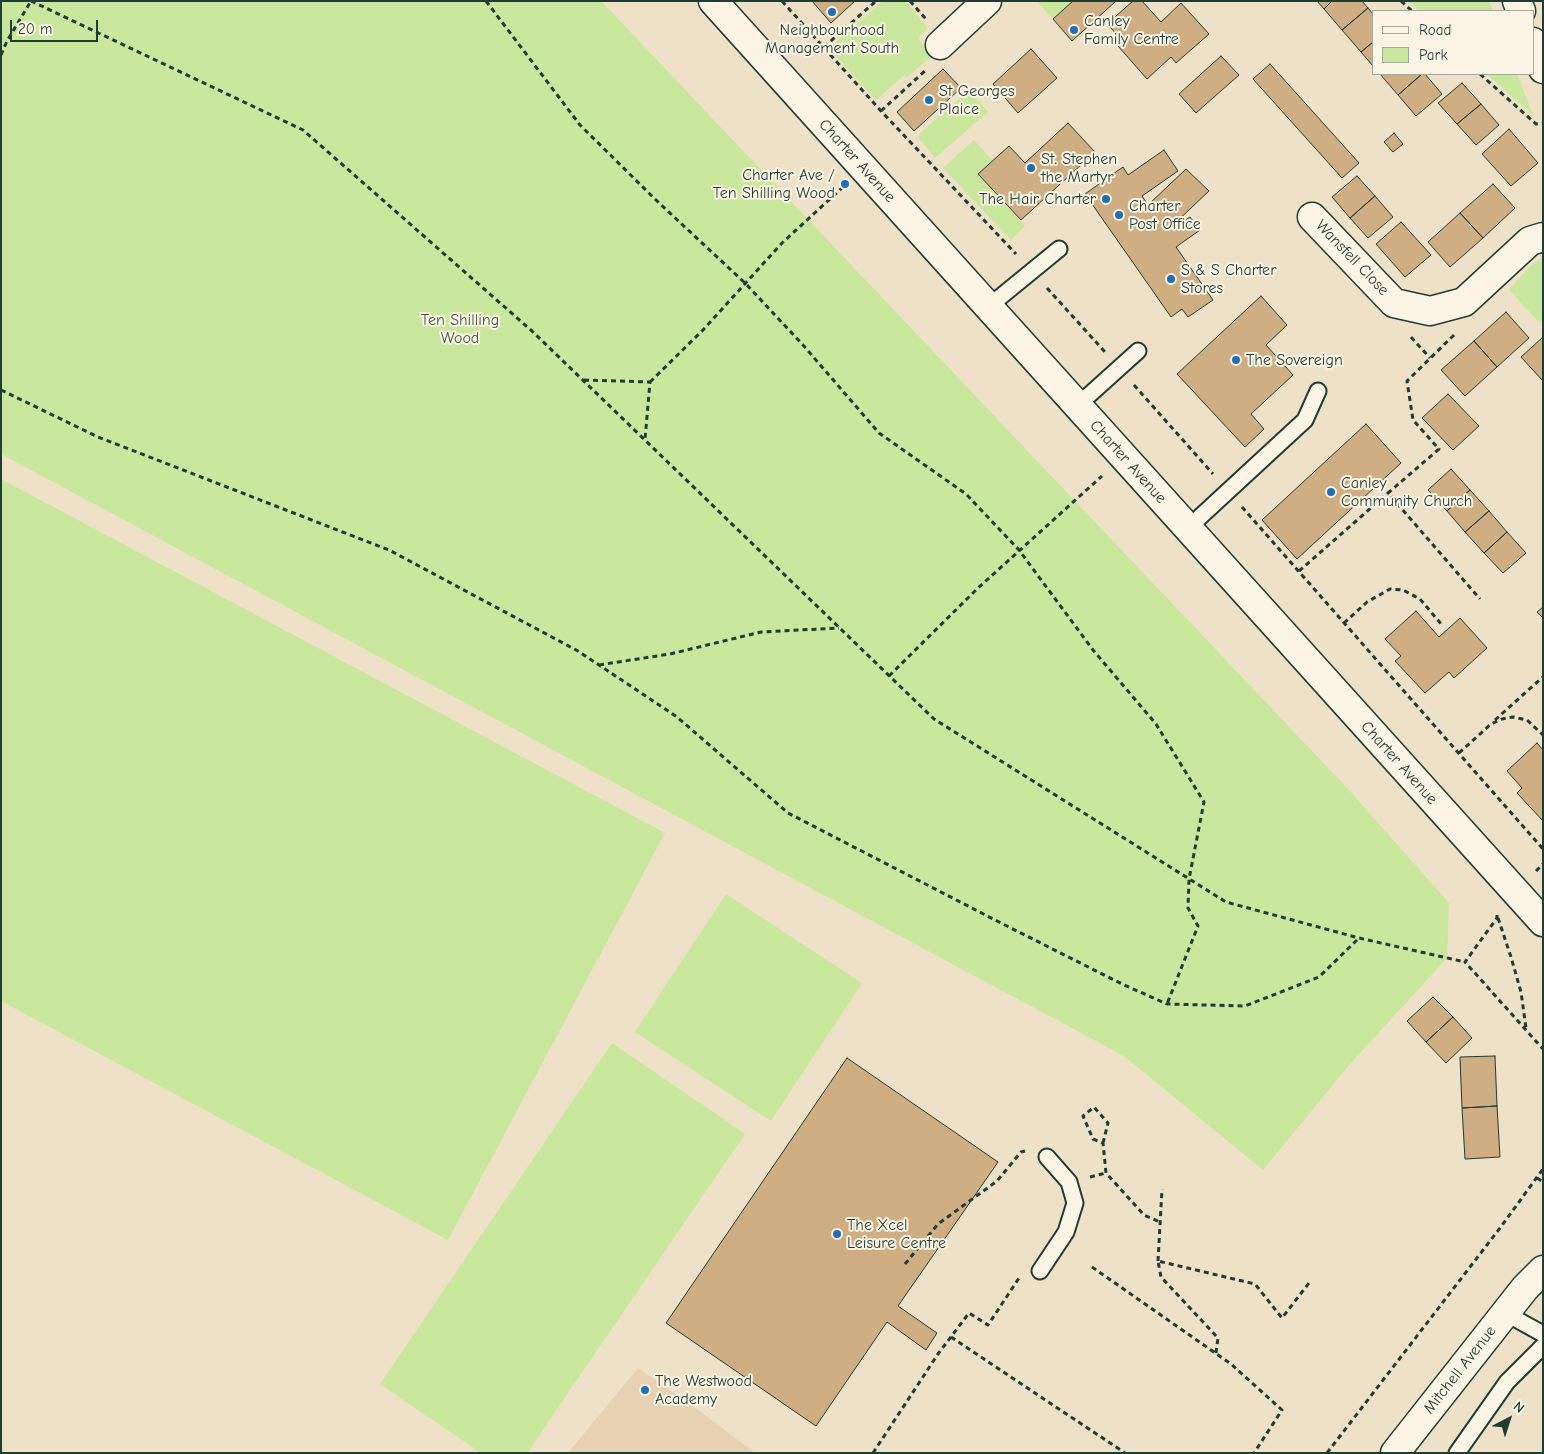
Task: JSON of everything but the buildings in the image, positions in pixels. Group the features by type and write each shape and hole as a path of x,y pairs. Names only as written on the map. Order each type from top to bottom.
{"street":[{"name":"Charter Avenue","path":"713,1 1543,922"},
{"path":"940,45 987,1"},
{"path":"1534,45 1543,69"},
{"name":"Wansfell Close","path":"1312,217 1394,303 1430,311 1464,302 1530,241 1543,237"},
{"name":"Mitchell Avenue","path":"1395,1453 1534,1279 1543,1251"}],"lane":[{"path":"988,307 1059,249"},
{"path":"1077,406 1138,351"},
{"path":"1188,528 1305,420 1318,391"},
{"path":"1040,1271 1066,1232 1075,1203 1069,1182 1047,1157"},
{"path":"1505,1313 1543,1334"},
{"path":"1457,1453 1507,1382 1543,1346"}],"path":[{"path":"1,55 31,1 303,130 532,331 934,719 1226,902 1359,938 1465,962 1543,1049"},
{"path":"486,1 580,125 745,283 804,345 880,433 966,494 1019,550 1093,650 1156,724 1204,802 1189,879 1188,908 1198,926 1167,1004"},
{"path":"782,1 881,111 1032,271 1119,368 1543,850"},
{"path":"824,47 876,1"},
{"path":"1401,1 1411,10"},
{"path":"881,111 946,52 940,45"},
{"path":"1481,75 1536,124 1543,123"},
{"path":"645,439 650,382 702,330 782,243 864,169"},
{"path":"1299,571 1439,449 1413,420 1407,381 1472,317 1464,302"},
{"path":"584,380 650,382"},
{"path":"1,390 98,437 388,550 578,651 677,717 788,813 1104,975 1167,1004 1245,1006 1319,977 1359,938"},
{"path":"889,676 978,588 1123,456"},
{"path":"1388,493 1480,599"},
{"path":"1344,623 1367,602 1390,589 1402,590 1420,598 1442,625"},
{"path":"599,666 670,654 761,632 840,628"},
{"path":"1458,753 1543,677"},
{"path":"1491,724 1513,717 1527,720 1543,735"},
{"path":"1526,1030 1521,992 1496,910 1543,864"},
{"path":"1465,962 1498,918"},
{"path":"1103,1143 1093,1139 1083,1116 1094,1107 1108,1123 1103,1143 1106,1173 1144,1215 1160,1222"},
{"path":"905,1264 938,1224 997,1181 1021,1152 1030,1150"},
{"path":"1327,1453 1543,1169"},
{"path":"1085,1178 1106,1173"},
{"path":"1537,1178 1543,1182"},
{"path":"1162,1189 1158,1261 1161,1278 1218,1338 1216,1354"},
{"path":"1158,1261 1255,1284 1282,1318 1309,1283"},
{"path":"1092,1267 1231,1364 1282,1410 1254,1453"},
{"path":"872,1453 938,1354 969,1313 988,1326 1020,1277"},
{"path":"951,1337 1125,1453"}],"shaded area":[{"name":"The Westwood Academy","path":"638,1368 702,1413 755,1453 568,1453"}],"green space":[{"name":"Ten Shilling Wood","path":"1,1 601,1 1348,789 1449,903 1447,958 1350,1064 1263,1170 1124,1056 1,454"},
{"path":"883,1 905,1 928,28 918,38 932,56 907,77 904,75 876,100 829,48"},
{"path":"1036,1 1073,1 1053,19"},
{"path":"1408,1 1489,1 1493,10 1418,10"},
{"path":"1488,75 1517,75 1534,117"},
{"path":"969,90 988,112 935,158 917,136"},
{"path":"974,140 993,161 979,175 1025,226 1011,240 943,168"},
{"path":"1543,257 1543,320 1540,323 1509,290 1528,268"},
{"path":"1,479 665,833 448,1240 1,1001"},
{"path":"726,894 862,983 771,1121 635,1032"},
{"path":"612,1043 745,1134 527,1453 481,1453 380,1384"}],"place":[{"name":"Neighbourhood Management South","path":"832,12"},
{"name":"Canley Family Centre","path":"1074,30"},
{"name":"St Georges Plaice","path":"929,100"},
{"name":"St. Stephen the Martyr","path":"1031,168"},
{"name":"Charter Ave / Ten Shilling Wood","path":"845,184"},
{"name":"The Hair Charter","path":"1106,199"},
{"name":"Charter Post Office","path":"1119,215"},
{"name":"S & S Charter Stores","path":"1171,279"},
{"name":"The Sovereign","path":"1236,360"},
{"name":"Canley Community Church","path":"1331,492"},
{"name":"The Xcel Leisure Centre","path":"837,1234"},
{"name":"The Westwood Academy","path":"645,1390"}]}
